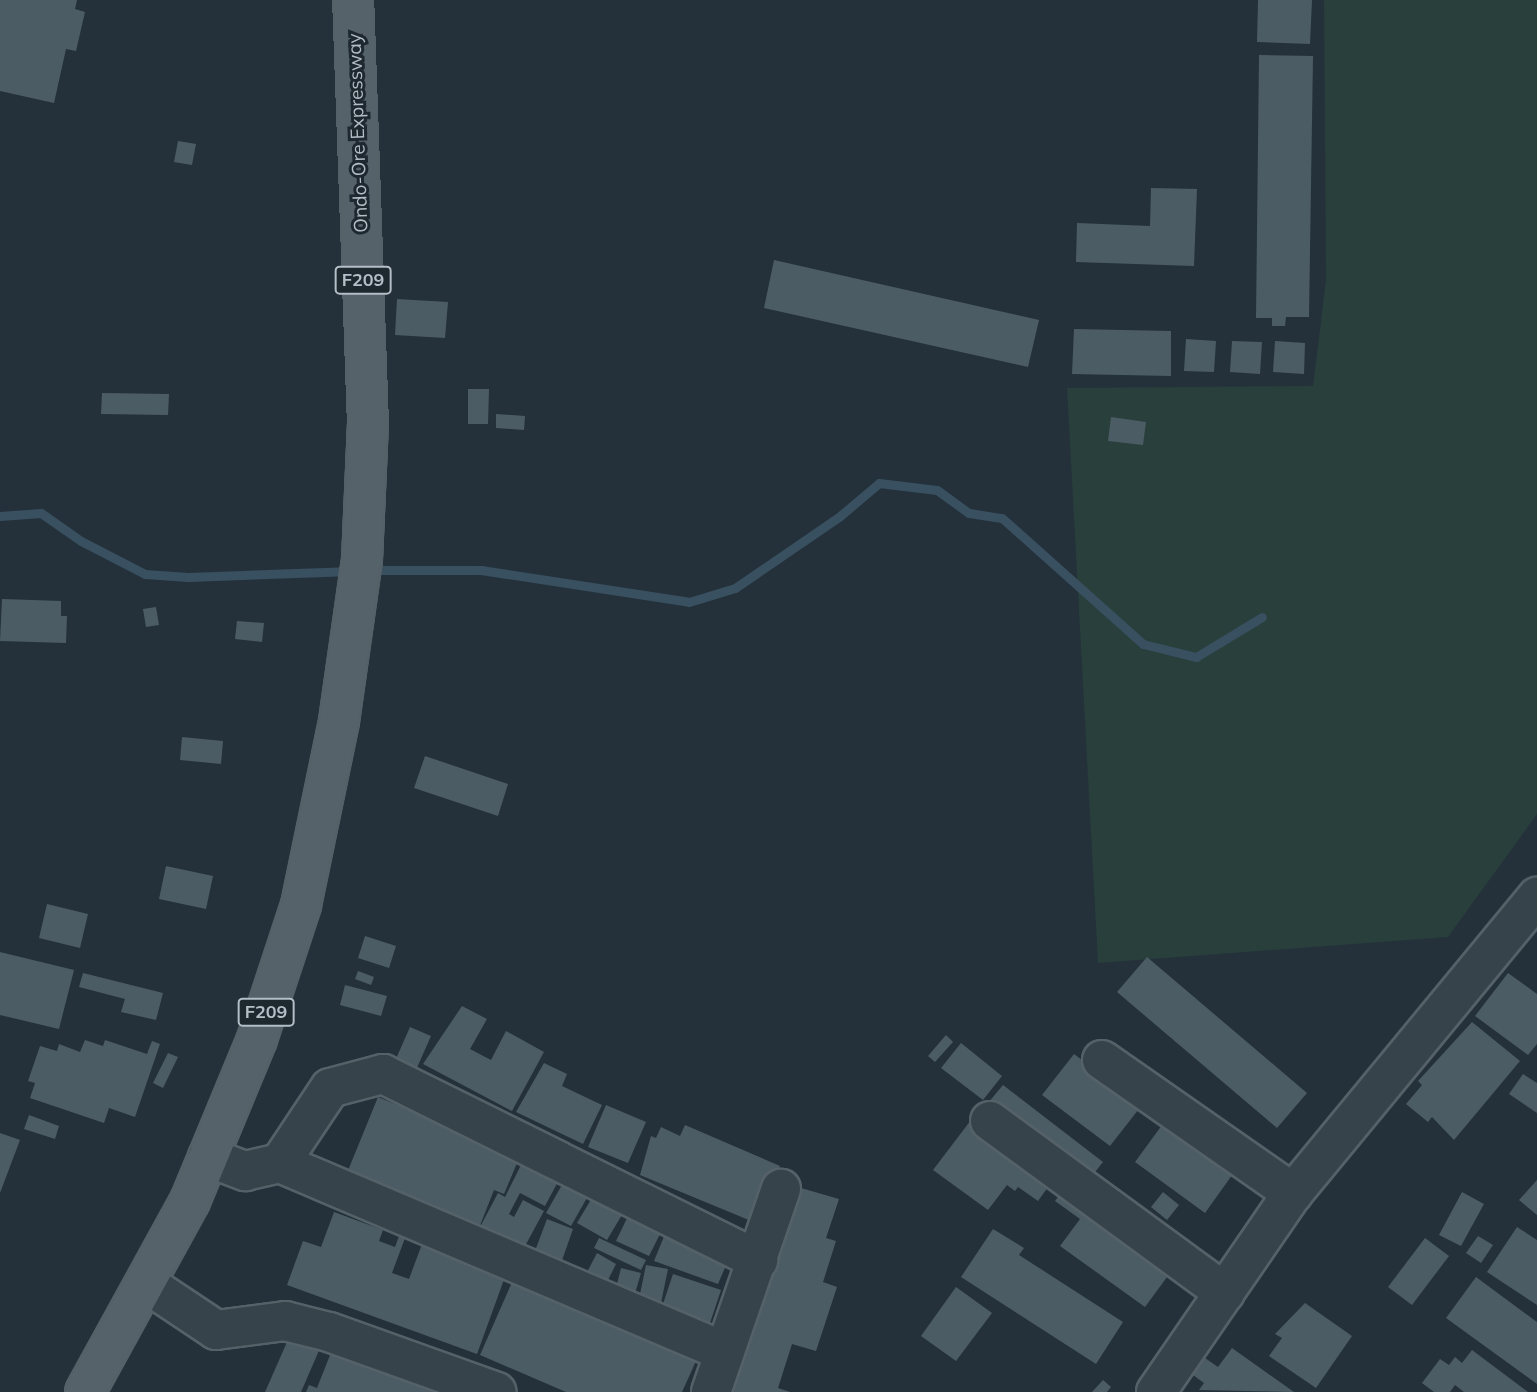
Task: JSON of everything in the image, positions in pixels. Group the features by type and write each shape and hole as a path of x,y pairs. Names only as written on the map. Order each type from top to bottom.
{"main road":[{"name":"Ondo-Ore Expressway","path":"208,1157 257,1039 301,905 339,721 358,601 368,425 354,0"},
{"name":"F209","path":"87,1391 147,1284 208,1157"}],"street":[{"path":"1156,1392 1293,1193 1537,897"},
{"path":"1102,1060 1293,1193"},
{"path":"280,1163 330,1088 383,1074 758,1260"},
{"path":"990,1121 1225,1293"},
{"path":"208,1157 245,1171 280,1163 725,1352"},
{"path":"711,1392 780,1189"},
{"path":"147,1284 215,1330 285,1321 329,1332 498,1392"}],"green space":[{"path":"1324,0 1537,0 1537,814 1448,937 1098,963 1067,388 1313,386 1326,280"}],"building":[{"path":"0,0 77,0 75,9 85,12 76,51 66,49 54,103 0,91"},
{"path":"1258,0 1312,0 1310,44 1257,42"},
{"path":"1259,55 1313,56 1309,317 1286,317 1285,326 1272,326 1272,318 1256,318"},
{"path":"178,141 196,144 192,165 174,162"},
{"path":"1151,188 1197,189 1194,266 1076,262 1077,223 1150,226"},
{"path":"774,260 1039,320 1028,367 764,308"},
{"path":"397,299 448,302 445,338 395,335"},
{"path":"1074,329 1171,331 1171,376 1072,374"},
{"path":"1186,339 1216,341 1214,372 1184,371"},
{"path":"1232,341 1262,342 1260,374 1230,372"},
{"path":"1275,341 1305,343 1304,374 1273,372"},
{"path":"468,389 489,389 488,424 468,424"},
{"path":"102,393 169,394 168,415 101,414"},
{"path":"496,414 525,416 524,430 496,428"},
{"path":"1111,417 1146,422 1143,445 1108,441"},
{"path":"2,599 61,601 61,616 67,616 66,643 0,641"},
{"path":"156,607 159,625 146,627 143,609"},
{"path":"237,621 264,623 262,642 235,639"},
{"path":"182,737 223,741 221,764 180,760"},
{"path":"425,756 508,784 498,816 414,788"},
{"path":"166,866 213,876 206,909 159,899"},
{"path":"47,904 88,914 80,948 39,938"},
{"path":"365,936 396,946 389,968 358,958"},
{"path":"0,952 74,970 59,1029 0,1015"},
{"path":"1147,957 1307,1093 1277,1128 1117,992"},
{"path":"358,971 374,977 371,985 355,979"},
{"path":"83,973 163,993 156,1020 121,1012 125,999 79,987"},
{"path":"1508,973 1537,994 1537,1044 1528,1055 1475,1016"},
{"path":"345,985 387,996 381,1016 340,1005"},
{"path":"462,1006 487,1019 470,1049 491,1060 506,1031 544,1052 512,1111 423,1064"},
{"path":"1472,1022 1520,1061 1454,1140 1432,1117 1428,1122 1406,1104 1422,1085 1418,1081"},
{"path":"410,1027 431,1036 416,1070 395,1061"},
{"path":"946,1035 953,1042 935,1062 928,1056"},
{"path":"85,1040 103,1046 105,1040 147,1054 152,1041 160,1044 135,1117 109,1108 104,1123 30,1098 35,1083 28,1081 40,1046 57,1051 59,1044 80,1052"},
{"path":"961,1043 1002,1076 983,1100 941,1068"},
{"path":"168,1053 178,1057 163,1088 153,1083"},
{"path":"1074,1054 1142,1105 1110,1146 1042,1095"},
{"path":"544,1063 567,1074 562,1086 602,1105 583,1144 516,1112"},
{"path":"1523,1074 1537,1083 1537,1113 1509,1094"},
{"path":"1003,1085 1103,1162 1088,1181 988,1103"},
{"path":"378,1097 520,1156 504,1194 494,1190 479,1228 347,1173"},
{"path":"606,1105 646,1122 628,1163 588,1147"},
{"path":"29,1115 59,1126 55,1139 24,1129"},
{"path":"971,1120 1053,1180 1038,1201 1018,1187 1015,1191 1007,1185 988,1210 933,1170"},
{"path":"1165,1121 1235,1171 1205,1213 1135,1162"},
{"path":"685,1125 780,1166 756,1223 640,1175 651,1136 656,1138 661,1127 680,1136"},
{"path":"0,1133 20,1140 0,1193"},
{"path":"525,1157 561,1176 545,1206 520,1193 509,1214 514,1217 523,1200 544,1211 524,1248 480,1227 498,1193 505,1197"},
{"path":"567,1176 592,1189 571,1226 546,1213"},
{"path":"1537,1180 1537,1215 1519,1200"},
{"path":"1067,1185 1173,1269 1145,1307 1060,1246 1080,1219 1055,1201"},
{"path":"794,1186 839,1199 826,1238 836,1241 823,1282 837,1287 816,1351 792,1344 778,1388 790,1392 728,1392"},
{"path":"596,1191 626,1208 607,1240 577,1223"},
{"path":"1163,1192 1179,1205 1167,1220 1151,1207"},
{"path":"1462,1192 1484,1204 1461,1246 1439,1235"},
{"path":"334,1212 383,1230 379,1241 395,1247 399,1236 405,1238 392,1273 409,1279 422,1244 506,1274 477,1354 287,1285 303,1241 321,1247"},
{"path":"630,1212 663,1228 649,1256 616,1241"},
{"path":"547,1219 573,1229 559,1269 532,1259"},
{"path":"1517,1227 1537,1240 1537,1305 1487,1272"},
{"path":"667,1229 730,1256 718,1284 654,1261"},
{"path":"993,1229 1024,1248 1019,1255 1123,1322 1096,1364 961,1277"},
{"path":"1478,1236 1493,1245 1481,1263 1466,1253"},
{"path":"599,1238 646,1260 641,1270 594,1248"},
{"path":"1425,1238 1449,1256 1412,1305 1388,1287"},
{"path":"597,1253 616,1264 605,1286 585,1276"},
{"path":"646,1265 668,1269 661,1303 639,1299"},
{"path":"621,1268 641,1273 634,1297 615,1292"},
{"path":"673,1274 721,1290 710,1323 662,1307"},
{"path":"1476,1277 1537,1322 1537,1384 1446,1318"},
{"path":"513,1280 697,1359 682,1392 566,1392 480,1355"},
{"path":"956,1287 992,1313 956,1361 921,1336"},
{"path":"1305,1303 1352,1336 1316,1388 1269,1356 1282,1338 1275,1334"},
{"path":"291,1333 321,1346 301,1392 265,1392"},
{"path":"334,1345 456,1392 306,1392 309,1385 317,1388"},
{"path":"1232,1348 1294,1392 1199,1390 1204,1383 1193,1375 1205,1358 1218,1367"},
{"path":"1472,1350 1528,1392 1464,1392 1455,1385 1450,1392 1434,1392 1422,1383 1440,1359 1449,1365 1455,1357 1462,1363"},
{"path":"1103,1380 1111,1387 1107,1392 1092,1392"}],"waterway":[{"path":"370,570 481,570 689,602 735,588 840,516 879,483 937,490 969,513 1002,518 1143,644 1196,657 1262,617"},
{"path":"0,516 41,513 81,541 145,574 188,577 353,571"}]}
